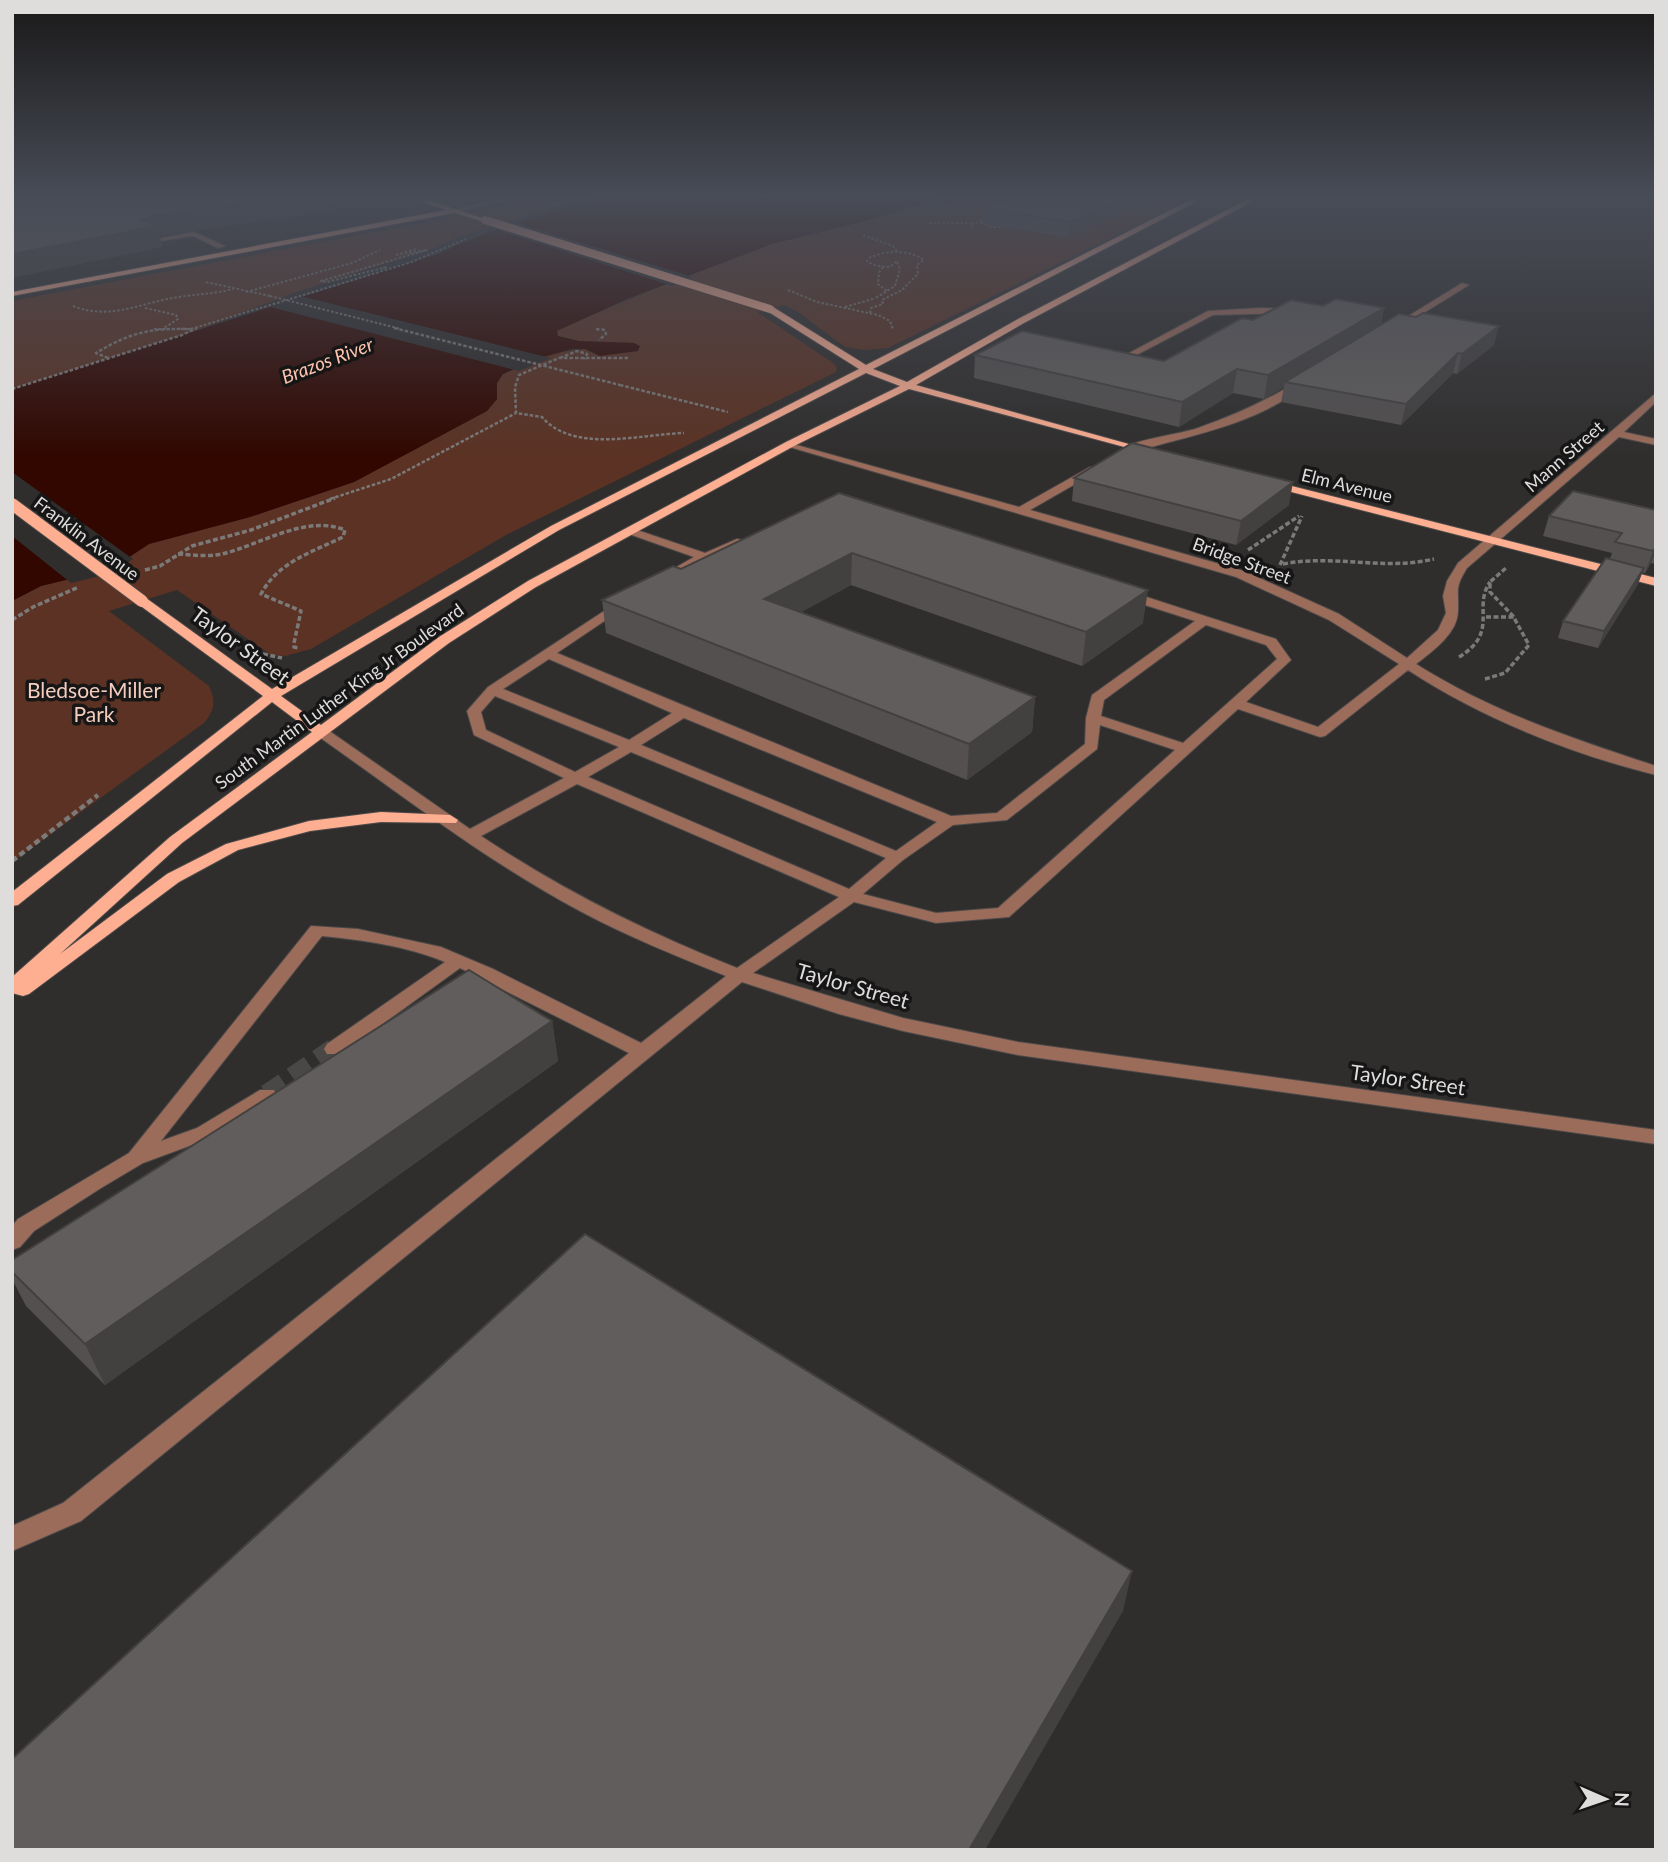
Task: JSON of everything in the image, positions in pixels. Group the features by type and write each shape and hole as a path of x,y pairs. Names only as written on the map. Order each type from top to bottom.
{"main road":[{"path":"12,294 66,284"},
{"path":"690,284 770,309 865,369 908,386 1157,454"},
{"name":"South Martin Luther King Jr Boulevard","path":"12,901 272,695 555,527 1031,284"},
{"name":"South Martin Luther King Jr Boulevard","path":"12,986 176,840 444,640 532,584 790,444 908,386 1021,321 1093,284"},
{"name":"Elm Avenue","path":"1261,481 1656,582"},
{"name":"Franklin Avenue","path":"12,504 142,601"},
{"name":"Taylor Street","path":"142,601 320,731"},
{"path":"12,999 173,878 232,847 320,824 381,817 450,820"}],"street":[{"path":"1387,326 1400,324 1465,285"},
{"path":"1122,359 1211,313 1313,310"},
{"path":"1115,457 1130,448 1199,431 1261,408 1318,373"},
{"name":"Mann Street","path":"1236,704 1320,733 1406,662 1429,647 1444,631 1452,613 1449,596 1453,581 1462,566 1617,434 1656,396"},
{"path":"1617,434 1656,442"},
{"name":"Bridge Street","path":"790,444 1222,569 1270,587 1334,617 1460,696 1514,722 1656,771"},
{"path":"1021,510 1103,463"},
{"path":"630,531 706,556"},
{"path":"755,534 706,556 643,591 493,690 474,711 479,732 576,778 851,896 936,918 1003,913 1284,660 1271,642 1112,590"},
{"path":"547,653 949,821 1001,817 1092,746 1097,698 1205,620"},
{"path":"493,690 897,857"},
{"path":"470,835 576,778 683,712"},
{"path":"1093,718 1185,749"},
{"name":"Taylor Street","path":"320,731 540,881 623,926 740,974 876,1017 1049,1054 1656,1136"},
{"path":"12,1539 72,1512 740,974 851,896 897,857 949,821"},
{"path":"136,1158 317,930 402,942 459,960 643,1052"},
{"path":"334,1049 459,960"},
{"path":"12,1241 26,1225 136,1158 204,1133 267,1095"}],"path":[{"path":"246,292 276,284"},
{"path":"12,388 336,284"},
{"path":"878,284 895,294"},
{"path":"874,299 894,284"},
{"path":"837,307 874,299 882,300 909,284"},
{"path":"68,303 82,311 97,313 144,307 177,298 217,295 233,289"},
{"path":"270,296 762,420"},
{"path":"871,314 869,310 883,304 882,300"},
{"path":"860,302 874,306"},
{"path":"144,307 176,314 178,319 163,328"},
{"path":"109,358 96,353 137,331 192,329"},
{"path":"596,329 605,330 606,334 599,340"},
{"path":"516,413 515,387 519,375 572,351 587,354 583,359"},
{"path":"559,358 628,358"},
{"path":"135,573 160,566 192,546 251,530 290,513 391,479 516,413 542,417 545,424 560,434 583,437 688,433"},
{"path":"1222,569 1304,512 1270,587"},
{"path":"176,554 219,555 320,524 340,526 345,530 343,537 284,566 261,594 267,600 301,611 294,647 302,649"},
{"path":"1453,659 1464,656 1485,626 1483,592 1490,582 1515,561 1479,552"},
{"path":"1280,565 1319,558 1413,565 1434,559 1427,570"},
{"path":"1475,681 1505,673 1529,645 1523,627 1490,592 1490,582"},
{"path":"12,620 33,607 84,586"},
{"path":"1486,617 1515,617"}],"green space":[{"path":"102,284 322,284 190,333 12,389 12,301"},
{"name":"Bledsoe-Miller Park","path":"668,284 1017,284 888,348 864,350 845,347 798,312 784,305 757,312 833,363 837,367 836,372 506,535 311,649 285,656 271,655 177,590 109,611 209,686 213,696 212,710 204,723 12,862 12,601 41,586 111,569 149,544 250,517 354,482 487,411 497,399 497,383 503,374 554,353 585,349 600,356 634,343 579,341 558,336 556,330"}],"water":[{"name":"Brazos River","path":"344,284 667,284 557,331 558,336 579,341 634,343 640,346 638,351 600,356 585,349 572,349 533,360 503,374 497,383 497,399 487,411 354,482 250,517 149,544 111,569 41,586 12,601 12,389"}],"pier":[{"path":"296,295 551,358 519,371 263,305"},
{"path":"12,472 133,559 112,573 71,583 12,536"}],"building":[{"path":"1336,299 1384,308 1268,375 1237,369 1182,402 975,355 1022,331 1164,361 1242,318 1253,320 1291,300 1323,306"},
{"path":"1423,313 1499,326 1462,354 1458,353 1406,404 1285,382 1399,314 1416,317"},
{"path":"1132,443 1293,482 1241,521 1074,478"},
{"path":"1573,491 1656,510 1656,547 1653,551 1615,542 1622,533 1549,516"},
{"path":"839,493 1148,590 1086,632 852,553 764,599 1035,697 969,744 602,600 673,566 681,569"},
{"path":"1606,558 1644,568 1604,631 1563,621"},
{"path":"469,970 552,1021 85,1344 12,1272 12,1260"},
{"path":"585,1234 1132,1571 969,1850 12,1850 12,1759"}],"tunnel":[{"path":"267,1095 334,1049"}]}
